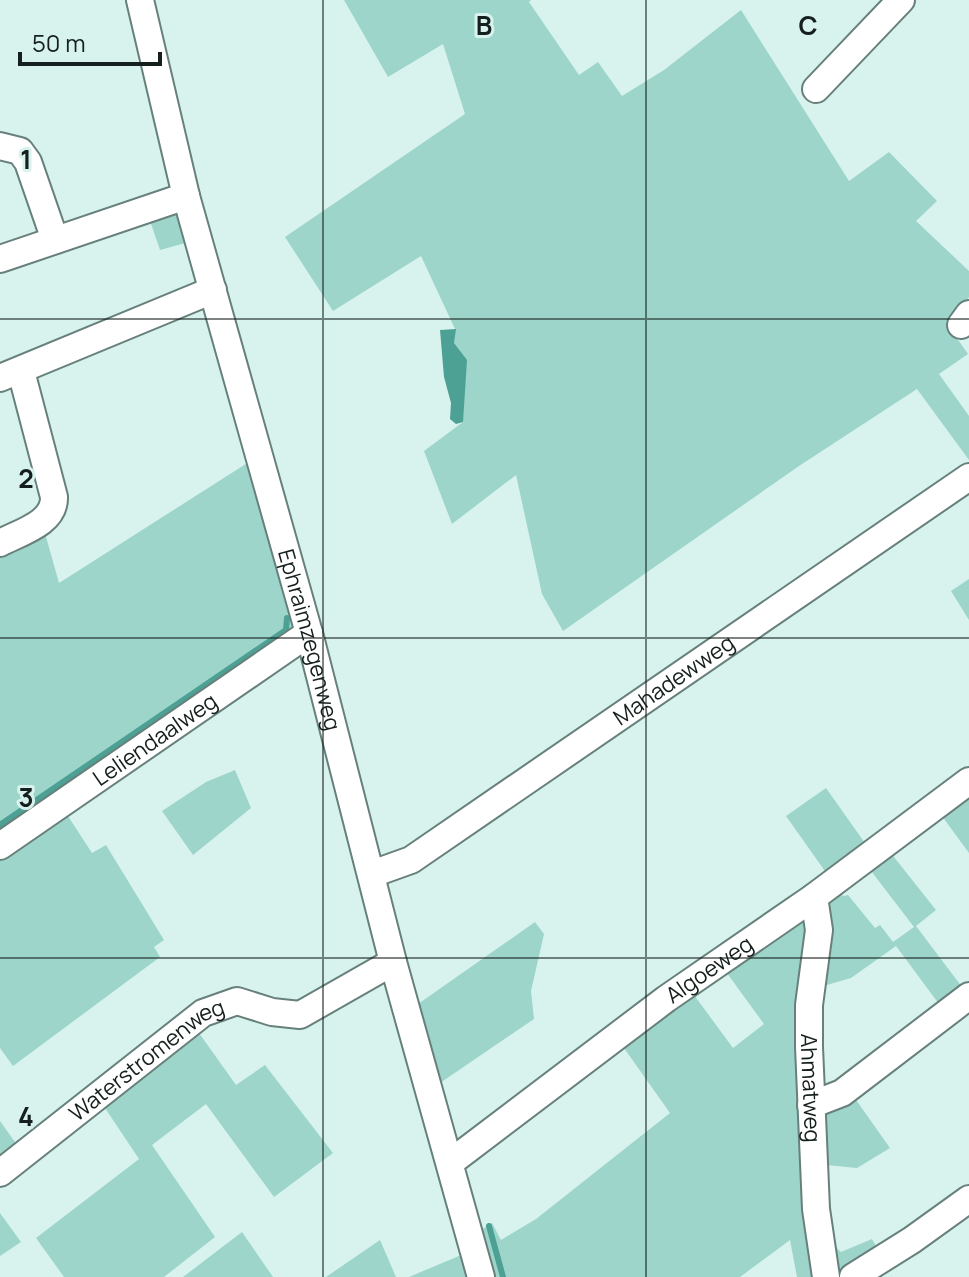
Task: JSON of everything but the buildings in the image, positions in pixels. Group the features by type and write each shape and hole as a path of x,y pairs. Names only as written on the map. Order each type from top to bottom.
{"street":[{"name":"Ephraimzegenweg","path":"140,0 186,196 309,633 393,962 481,1277"},
{"path":"816,89 901,0"},
{"path":"0,146 20,151 28,162 55,240"},
{"path":"0,259 186,196"},
{"path":"0,543 49,517 55,507 10,375 213,290"},
{"name":"Mahadewweg","path":"372,874 411,860 969,477"},
{"name":"Leliendaalweg","path":"0,846 309,633"},
{"name":"Algoeweg","path":"451,1162 666,999 814,897 969,781"},
{"name":"Ahmatweg","path":"814,897 819,930 809,1005 811,1105 816,1209 826,1277"},
{"name":"Waterstromenweg","path":"0,1173 203,1013 237,1001 272,1012 300,1015 393,962"},
{"path":"811,1105 842,1093 969,996"},
{"path":"853,1277 969,1199"}],"shaded area":[{"path":"344,0 531,0 529,2 579,75 598,62 622,96 664,70 741,10 849,181 889,152 937,201 916,221 969,271 969,297 949,327 968,354 939,374 969,416 969,460 917,389 799,466 563,631 542,594 516,475 452,524 424,451 463,422 455,329 421,256 333,311 285,237 465,114 443,44 388,77"},
{"path":"178,204 189,242 160,250 147,212"},
{"path":"456,329 454,343 467,360 463,422 456,424 450,419 451,403 444,377 440,330"},
{"path":"252,460 294,630 0,838 0,538 41,519 59,583"},
{"path":"969,579 969,620 951,591"},
{"path":"235,770 251,808 193,855 162,811 206,782"},
{"path":"969,783 969,853 936,808"},
{"path":"826,788 867,846 827,874 786,816"},
{"path":"64,810 92,853 106,845 164,940 154,947 160,957 13,1066 0,1048 0,853"},
{"path":"886,847 936,910 916,926 962,987 939,1004 896,946 851,978 813,989 822,904 837,888 843,896 848,895 875,928 880,925 893,942 914,927 865,863"},
{"path":"809,916 818,1277 797,1277 790,1240 740,1277 492,1277 481,1230 492,1223 501,1240 536,1219 670,1113 619,1041 694,995 733,1048 764,1024 721,965"},
{"path":"535,922 544,934 531,991 534,1019 440,1083 418,1004"},
{"path":"194,1026 236,1085 265,1065 333,1153 274,1197 206,1104 152,1145 215,1237 164,1277 64,1277 36,1238 139,1159 101,1102"},
{"path":"849,1090 890,1148 857,1168 826,1165 829,1225 836,1246 841,1252 872,1239 877,1248 843,1270 832,1270 821,1255 825,1100"},
{"path":"0,1121 20,1149 0,1164"},
{"path":"0,1213 21,1242 0,1256"},
{"path":"242,1232 273,1277 183,1277"},
{"path":"380,1240 396,1277 326,1277"},
{"path":"466,1253 473,1277 409,1277"}],"waterway":[{"path":"0,825 286,630 287,618"},
{"path":"489,1226 503,1277"}]}
